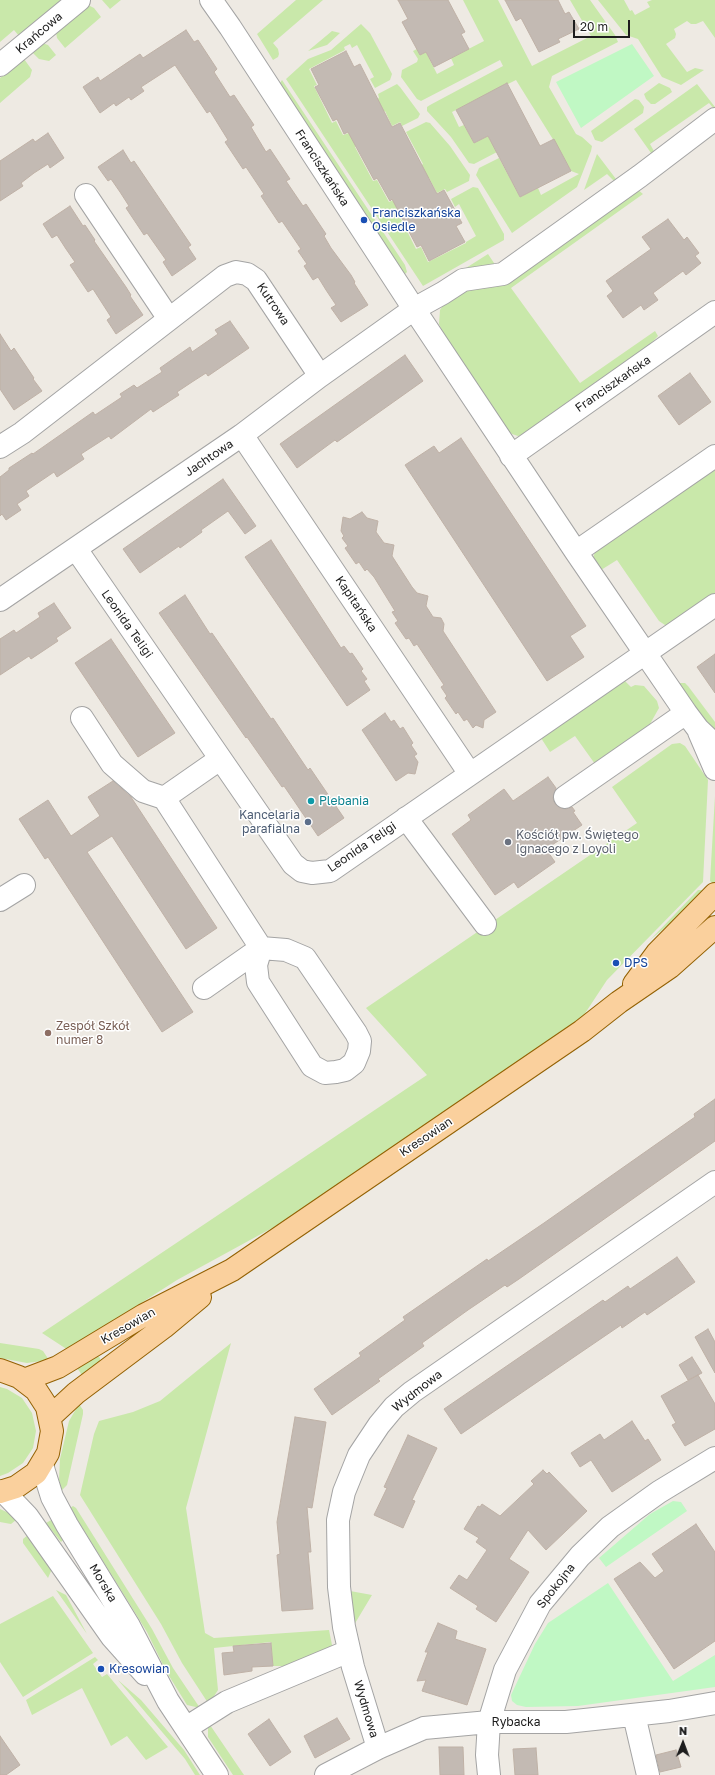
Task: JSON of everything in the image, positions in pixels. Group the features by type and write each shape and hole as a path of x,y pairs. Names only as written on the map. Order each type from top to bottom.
{"main road":[{"name":"Kresowian","path":"619,1002 657,953 715,894"},
{"name":"Kresowian","path":"50,1417 76,1393 164,1327 232,1270 571,1039 619,1002 670,967 715,928"},
{"name":"Kresowian","path":"24,1380 58,1367 144,1315 232,1270"},
{"path":"0,1370 24,1380 42,1398 50,1417 52,1431 50,1444 42,1465 36,1473 25,1482 1,1492"}],"street":[{"name":"Krańcowa","path":"0,65 79,0"},
{"name":"Franciszkańska","path":"211,0 511,456 692,721 715,745"},
{"name":"Jachtowa","path":"0,600 242,435 320,376 414,309 463,280 503,274 715,120"},
{"path":"86,195 169,318"},
{"name":"Kutrowa","path":"0,446 28,428 225,276 236,272 247,274 256,280 320,376"},
{"name":"Franciszkańska","path":"511,456 715,312"},
{"name":"Kapitańska","path":"242,435 470,774"},
{"path":"576,552 715,456"},
{"name":"Leonida Teligi","path":"76,549 293,864 302,871 312,873 330,871 645,654"},
{"path":"645,654 715,605"},
{"path":"82,718 112,764 144,791 164,798 261,948 256,966 258,982 312,1066 325,1073 345,1070 354,1062 359,1051 360,1041 356,1033 305,958 286,950 261,948 204,988"},
{"name":"Franciszkańska","path":"692,721 715,769"},
{"path":"565,797 692,721"},
{"path":"164,798 220,759"},
{"path":"406,818 485,924"},
{"path":"0,900 24,885"},
{"name":"Wydmowa","path":"378,1748 353,1668 339,1587 338,1520 344,1492 358,1455 394,1407 412,1392 715,1182"},
{"name":"Spokojna","path":"489,1775 487,1755 489,1722 505,1670 540,1604 580,1556 610,1527 659,1492 715,1458"},
{"name":"Morska","path":"42,1465 52,1497 60,1512 129,1626 168,1701 217,1775"},
{"name":"Morska","path":"1,1492 28,1516 112,1637 168,1701"},
{"path":"186,1728 227,1702 349,1650"},
{"name":"Rybacka","path":"326,1775 378,1748 424,1728 489,1722 566,1722 634,1715 715,1703"},
{"path":"634,1715 648,1775"}],"green space":[{"path":"0,0 62,0 19,36 14,30 0,42"},
{"path":"102,0 121,0 110,9"},
{"path":"296,0 323,0 273,43 278,49 279,54 278,57 273,60 257,34"},
{"path":"463,0 498,0 532,66 591,36 570,0 590,0 615,35 618,42 552,76 549,87 576,134 592,146 591,151 577,187 512,233 476,175 479,168 499,158 520,197 538,188 541,195 579,174 571,171 516,80 452,112 459,127 464,125 474,143 488,136 497,152 474,164 469,163 451,137 427,111 427,107 430,105 503,66 500,60 421,101 417,99 401,77 402,70 417,62 418,59 413,51 417,49 420,55 426,52 437,74 454,65 451,58 484,41"},
{"path":"598,0 624,0 630,11 632,10 635,15 650,7 647,2 652,0 715,0 715,38 703,21 696,24 691,24 687,21 674,29 676,34 675,38 666,44 687,72 695,68 704,70 681,85 662,77 638,39 626,35"},
{"path":"88,5 94,8 101,17 65,48 57,38 56,32"},
{"path":"361,24 370,33 391,72 392,74 390,80 375,88 370,79 374,77 357,45 352,48 350,44 344,47 345,50 309,69 317,85 314,86 332,123 336,121 343,135 352,132 358,145 355,147 373,181 377,180 389,202 395,199 402,211 398,213 416,249 421,247 428,262 466,243 476,236 459,204 455,207 451,199 473,187 478,188 504,234 504,240 423,286 286,79 308,59 331,50"},
{"path":"332,31 340,33 327,45 308,51"},
{"path":"42,43 48,45 56,55 49,61 39,59 32,52"},
{"path":"632,44 654,76 581,128 556,82"},
{"path":"24,59 32,70 30,77 0,103 0,78"},
{"path":"282,80 405,265 407,272 404,275 282,88 280,83"},
{"path":"659,83 670,88 672,92 655,104 651,104 646,99 644,94"},
{"path":"397,84 420,114 418,118 402,126 400,122 392,126 385,111 379,114 372,101 379,98 378,94"},
{"path":"697,84 715,107 715,110 709,103 650,144 655,153 645,161 651,153 634,129"},
{"path":"635,99 639,100 644,107 643,113 602,142 595,140 591,131"},
{"path":"426,122 430,123 450,146 470,175 469,181 447,192 445,189 437,193 429,178 422,181 415,169 423,164 406,132"},
{"path":"597,154 616,179 627,173 615,182 607,174 584,190"},
{"path":"637,189 643,194 511,288 580,383 655,331 658,336 643,352 528,434 518,436 512,434 508,431 444,335 439,324 440,310 444,304"},
{"path":"488,254 494,263 494,266 425,294"},
{"path":"715,464 715,593 668,627 659,621 617,560 601,570 593,558 595,552"},
{"path":"625,681 631,687 635,685 644,686 657,701 659,708 650,724 595,764 575,736 550,752 541,738"},
{"path":"679,683 685,683 688,686 715,722 715,733 677,685"},
{"path":"680,743 685,746 708,780 703,882 607,980 580,1021 283,1222 177,1280 68,1350 42,1333 427,1075 366,1008 637,823 612,787 672,744"},
{"path":"715,796 715,884 714,885 710,881"},
{"path":"698,890 703,890 706,894 650,940"},
{"path":"0,1343 39,1349 43,1351 49,1360 27,1363 0,1358"},
{"path":"231,1343 186,1508 205,1633 214,1638 329,1630 333,1650 294,1666 273,1666 271,1642 214,1648 218,1690 208,1703 182,1663 161,1624 80,1495 94,1434 99,1421 133,1412 160,1401"},
{"path":"98,1356 100,1361 82,1375 77,1368"},
{"path":"0,1387 7,1389 22,1398 32,1413 36,1431 33,1448 23,1463 8,1473 0,1476"},
{"path":"79,1404 83,1410 83,1414 67,1485 61,1491 59,1480 60,1459 69,1421"},
{"path":"673,1501 681,1502 687,1511 606,1567 599,1558 650,1514"},
{"path":"73,1506 76,1508 152,1629 173,1668 200,1708 187,1705 166,1671 147,1632 70,1508"},
{"path":"0,1509 11,1514 16,1520 11,1524 0,1522"},
{"path":"53,1519 64,1539 61,1542 46,1523"},
{"path":"28,1535 52,1569 48,1578 23,1543 23,1539"},
{"path":"608,1583 673,1681 715,1655 715,1687 578,1706 526,1707 517,1705 512,1701 511,1695 535,1644 548,1623"},
{"path":"56,1590 66,1595 87,1634"},
{"path":"350,1591 372,1595 354,1625"},
{"path":"53,1596 93,1653 23,1697 0,1662 0,1624"},
{"path":"95,1657 98,1660 93,1664 102,1677 107,1674 168,1747 146,1760 127,1736 111,1746 82,1688 32,1715 26,1700"},
{"path":"118,1680 141,1700 184,1750 200,1775 195,1775 185,1759"},
{"path":"208,1722 244,1775 233,1775 208,1737"}],"building":[{"path":"398,0 448,0 465,32 461,34 469,49 434,67 426,52 420,55 402,22 408,19"},
{"path":"505,0 558,0 565,14 569,12 579,29 558,39 560,42 539,52 521,18 516,21"},
{"path":"186,30 194,42 198,40 217,69 214,72 230,97 234,95 254,125 251,127 266,152 270,149 290,179 286,181 303,206 306,204 326,234 324,236 331,248 351,275 355,282 354,283 368,305 341,322 331,308 336,305 318,277 313,280 304,266 307,264 298,251 301,249 282,221 279,223 261,196 264,194 246,167 243,169 225,142 228,140 210,111 207,113 175,65 141,87 144,91 131,100 129,97 116,106 114,103 100,113 83,87 98,77 100,81 140,54 143,58"},
{"path":"346,51 354,67 360,64 392,127 400,123 437,194 444,190 462,223 456,226 465,242 429,261 421,245 417,247 392,199 390,201 377,178 374,180 348,132 344,134 337,119 333,121 315,87 319,85 311,69"},
{"path":"507,83 540,146 554,139 571,171 520,197 488,136 474,143 456,110"},
{"path":"48,133 64,158 50,168 48,164 34,173 21,183 23,186 0,201 0,161 33,139 35,142"},
{"path":"123,150 131,163 134,161 191,245 188,247 196,259 172,276 163,262 166,260 147,233 144,235 126,208 129,206 120,192 111,179 108,181 98,167"},
{"path":"70,206 83,226 85,225 143,315 116,334 107,320 111,317 93,289 88,292 70,265 75,262 57,235 52,238 43,224"},
{"path":"668,219 684,240 687,237 699,253 695,256 701,263 686,275 683,271 653,293 658,300 644,310 641,305 623,318 607,296 613,291 606,281 651,249 642,237"},
{"path":"230,321 249,348 208,376 206,373 177,392 179,395 153,412 151,409 111,439 109,436 81,454 84,459 57,477 54,472 26,491 29,496 17,504 21,510 6,520 2,514 0,516 0,477 9,470 9,468 32,453 33,454 93,412 95,415 122,397 120,394 134,385 137,388 162,372 160,368 190,347 192,352 218,334 215,330"},
{"path":"0,334 11,351 14,348 42,391 14,410 0,389"},
{"path":"405,355 423,381 337,442 335,440 297,468 280,444"},
{"path":"690,373 711,402 679,425 658,396"},
{"path":"461,438 586,626 570,636 584,657 547,681 405,465 434,446 439,453"},
{"path":"223,479 256,526 245,534 228,511 201,530 202,532 180,548 179,546 140,573 123,549"},
{"path":"362,512 367,518 378,521 376,532 384,543 394,545 392,556 412,587 417,593 428,596 426,606 433,617 441,618 444,624 443,631 496,712 484,720 483,728 476,725 473,728 467,719 464,721 458,712 456,714 445,698 447,696 441,687 444,685 417,644 414,646 409,638 406,639 395,623 398,621 392,612 395,611 374,577 367,569 365,571 359,562 356,564 345,548 348,546 342,538 344,536 341,531 343,517 350,519"},
{"path":"271,540 341,648 344,646 350,654 352,653 363,669 361,671 367,679 364,681 370,690 347,706 245,557"},
{"path":"185,595 210,634 212,633 271,719 273,718 308,770 310,768 344,818 318,836 284,786 282,787 247,737 246,738 159,613"},
{"path":"54,603 71,628 56,638 58,641 31,659 29,656 0,675 0,639 14,630 16,633 40,617 38,613"},
{"path":"111,639 175,733 138,757 75,663"},
{"path":"715,654 715,693 697,667"},
{"path":"385,713 391,722 394,720 400,729 403,727 413,743 411,745 417,754 414,756 418,762 415,774 408,773 396,781 362,730"},
{"name":"Kościół pw. Świętego Ignacego z Loyoli","path":"548,777 556,788 553,798 555,804 560,808 566,809 572,807 575,811 573,812 582,825 546,849 555,862 518,888 514,882 495,895 452,834 471,820 468,815 504,789 513,801"},
{"path":"113,781 131,797 217,928 186,949 112,836 87,852 193,1012 162,1032 48,857 45,859 19,819 48,800 71,836 100,816 88,797"},
{"path":"715,1099 715,1141 519,1279 507,1287 505,1285 468,1310 422,1343 424,1346 378,1379 380,1381 332,1415 314,1389 361,1356 359,1353 405,1320 403,1317 487,1259 488,1261 544,1223 695,1117 694,1114"},
{"path":"677,1257 695,1282 647,1315 645,1312 622,1328 621,1325 461,1434 444,1409 603,1300 605,1302 628,1286 630,1289"},
{"path":"708,1329 715,1342 715,1373 695,1337"},
{"path":"692,1357 702,1373 688,1380 679,1365"},
{"path":"698,1375 715,1404 715,1429 685,1446 672,1425 676,1423 661,1396"},
{"path":"295,1417 326,1422 312,1508 307,1507 311,1552 308,1552 313,1609 282,1611 277,1555 280,1554 277,1522"},
{"path":"632,1421 645,1441 648,1439 661,1460 612,1492 591,1460 580,1467 571,1453 600,1434 604,1440"},
{"path":"408,1435 437,1448 412,1500 415,1501 403,1528 374,1515 387,1488 384,1487"},
{"path":"543,1470 547,1474 549,1472 587,1511 546,1550 528,1530 509,1559 529,1572 496,1622 476,1609 478,1606 450,1588 459,1575 467,1580 487,1550 476,1542 479,1538 464,1529 478,1506 480,1507 482,1504 500,1516 534,1484 531,1481"},
{"path":"696,1524 715,1552 715,1641 674,1669 614,1579 640,1562 655,1578 664,1571 652,1554"},
{"path":"438,1623 457,1631 455,1639 486,1649 467,1705 422,1691 426,1680 417,1681 428,1652 425,1652"},
{"path":"271,1643 273,1666 252,1667 252,1671 224,1675 222,1653 234,1652 233,1646"},
{"path":"337,1718 350,1739 315,1758 304,1736"},
{"path":"269,1719 291,1752 270,1766 248,1734"},
{"path":"0,1736 20,1765 6,1775 0,1775"},
{"path":"439,1747 463,1747 464,1775 440,1775"},
{"path":"536,1748 538,1775 515,1775 513,1749"},
{"path":"676,1750 681,1767 660,1772 656,1755"}],"place":[{"name":"Franciszkańska Osiedle","path":"364,220"},
{"name":"Plebania","path":"311,801"},
{"name":"Kancelaria parafialna","path":"308,822"},
{"name":"Kościół pw. Świętego Ignacego z Loyoli","path":"508,842"},
{"name":"DPS","path":"616,963"},
{"name":"Zespół Szkół numer 8","path":"48,1033"},
{"name":"Kresowian","path":"101,1669"}]}
